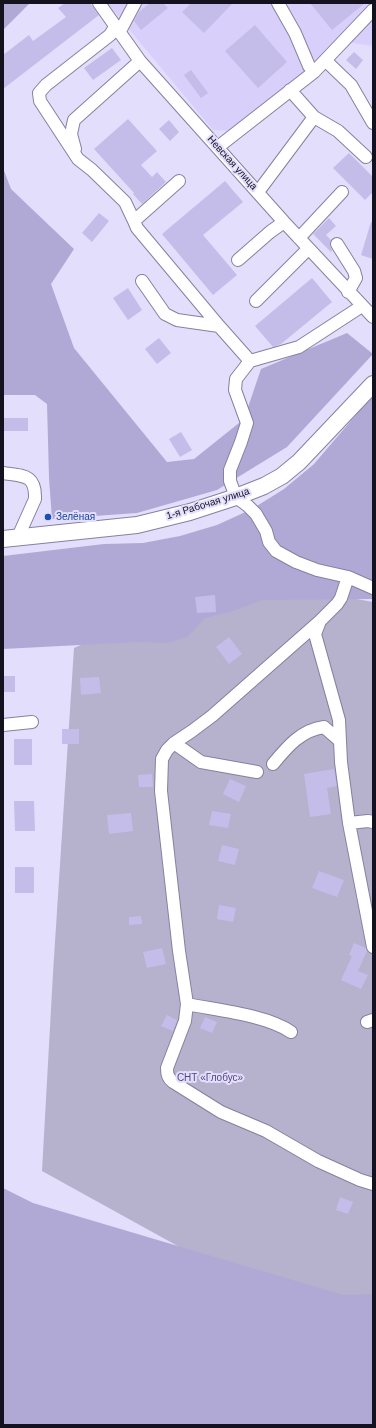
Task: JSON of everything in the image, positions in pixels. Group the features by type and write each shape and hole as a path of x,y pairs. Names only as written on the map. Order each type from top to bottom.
{"main road":[{"name":"1-я Рабочая улица","path":"10,538 137,525 190,512 236,498 264,486 282,476 299,462 373,384"}],"lane":[{"name":"Невская улица","path":"99,3 140,61 308,249 373,317"},
{"path":"135,3 117,30 46,85 39,93 40,101 78,159 92,170 125,202 137,228 219,326 250,360"},
{"path":"278,3 295,33 309,66 314,72"},
{"path":"218,147 314,72 373,10"},
{"path":"78,159 72,134 74,120 140,61"},
{"path":"326,61 352,85 373,123"},
{"path":"290,90 314,116 338,131 366,157"},
{"path":"258,192 314,116"},
{"path":"134,221 179,181"},
{"path":"299,238 342,192"},
{"path":"238,260 270,232 284,222"},
{"path":"337,244 354,271 356,278 348,292"},
{"path":"256,301 308,249"},
{"path":"142,281 165,314 176,320 219,326"},
{"path":"362,306 298,347 250,360 236,379 235,390 247,423 230,470 230,480 236,498 248,506 256,514 264,526 269,542 276,551 296,562 318,570 348,577 373,588"},
{"path":"3,473 27,477 33,482 36,492 33,504 10,538"},
{"path":"348,577 341,598 320,621 212,716 174,743 167,750 162,759 161,791 179,951 187,1004 184,1021 167,1068 168,1078 221,1112 266,1132 318,1161 360,1180 373,1184"},
{"path":"320,621 315,634 339,720 343,774 349,823 373,947"},
{"path":"3,725 32,722"},
{"path":"273,764 294,740 315,728 324,727 340,741"},
{"path":"174,743 201,762 257,772"},
{"path":"349,823 368,821 373,822"},
{"path":"187,1004 267,1021 284,1027 291,1032"}],"shaded area":[{"path":"3,3 30,3 3,30"},
{"path":"107,3 373,3 373,46 340,41 235,131 213,130"},
{"path":"3,168 11,189 74,249 51,284 74,348 167,462 194,459 244,419 261,369 347,333 373,354 287,447 217,490 137,513 52,519 49,478 47,404 35,395 3,395"},
{"path":"373,395 373,599 262,600 233,611 205,618 187,637 168,643 138,642 3,649 3,556 104,544 143,543 180,536 217,525 252,509 284,489 314,464"},
{"path":"3,1188 33,1203 343,1295 373,1294 373,1425 3,1425"}],"green space":[{"name":"СНТ «Глобус»","path":"237,577 373,602 373,1354 42,1171 74,648"}],"building":[{"path":"65,3 90,3 99,15 3,89 3,55 29,35 33,41 66,17 58,8"},
{"path":"150,3 163,3 168,8 141,30 134,21 139,12"},
{"path":"191,3 233,3 204,33 182,12"},
{"path":"310,3 365,3 332,30"},
{"path":"255,25 287,62 258,88 225,51"},
{"path":"112,48 121,60 93,80 84,68"},
{"path":"354,52 363,60 356,69 346,60"},
{"path":"191,70 208,93 201,98 184,75"},
{"path":"128,119 157,151 141,165 152,177 157,172 166,182 142,204 133,194 134,193 94,149"},
{"path":"169,120 179,132 170,141 159,129"},
{"path":"349,153 373,177 373,192 365,200 333,168"},
{"path":"225,181 243,202 203,235 237,275 213,295 162,234"},
{"path":"99,213 109,221 92,242 82,233"},
{"path":"329,218 336,226 326,235 331,240 331,252 313,234"},
{"path":"371,222 373,222 373,259 361,255"},
{"path":"312,278 332,302 281,344 273,347 255,326"},
{"path":"128,288 142,310 128,320 113,298"},
{"path":"159,338 171,353 157,364 145,349"},
{"path":"3,418 28,418 28,431 3,431"},
{"path":"181,432 192,450 180,457 169,439"},
{"path":"215,595 216,612 197,613 195,597"},
{"path":"229,637 242,654 229,664 216,647"},
{"path":"3,676 15,676 15,692 3,692"},
{"path":"99,677 101,693 81,695 80,678"},
{"path":"62,729 79,729 79,744 62,744"},
{"path":"14,739 32,739 32,765 14,765"},
{"path":"334,769 337,786 327,788 331,814 310,817 304,774"},
{"path":"152,774 153,787 139,787 138,775"},
{"path":"230,779 246,786 239,802 223,794"},
{"path":"14,801 34,801 35,831 15,831"},
{"path":"212,811 231,814 228,828 209,825"},
{"path":"131,813 133,831 109,834 107,815"},
{"path":"222,845 239,849 235,865 218,861"},
{"path":"15,867 34,867 34,893 15,893"},
{"path":"319,871 344,880 337,897 312,888"},
{"path":"219,905 236,908 233,922 217,919"},
{"path":"141,916 142,924 129,925 129,917"},
{"path":"354,943 366,948 367,951 358,971 368,975 361,989 341,980 352,956 349,955"},
{"path":"162,948 166,964 147,968 143,952"},
{"path":"167,1015 177,1020 173,1031 161,1026"},
{"path":"205,1017 217,1022 212,1033 200,1028"},
{"path":"340,1197 353,1202 348,1214 336,1210"}],"place":[{"name":"Зелёная","path":"48,517"}]}
